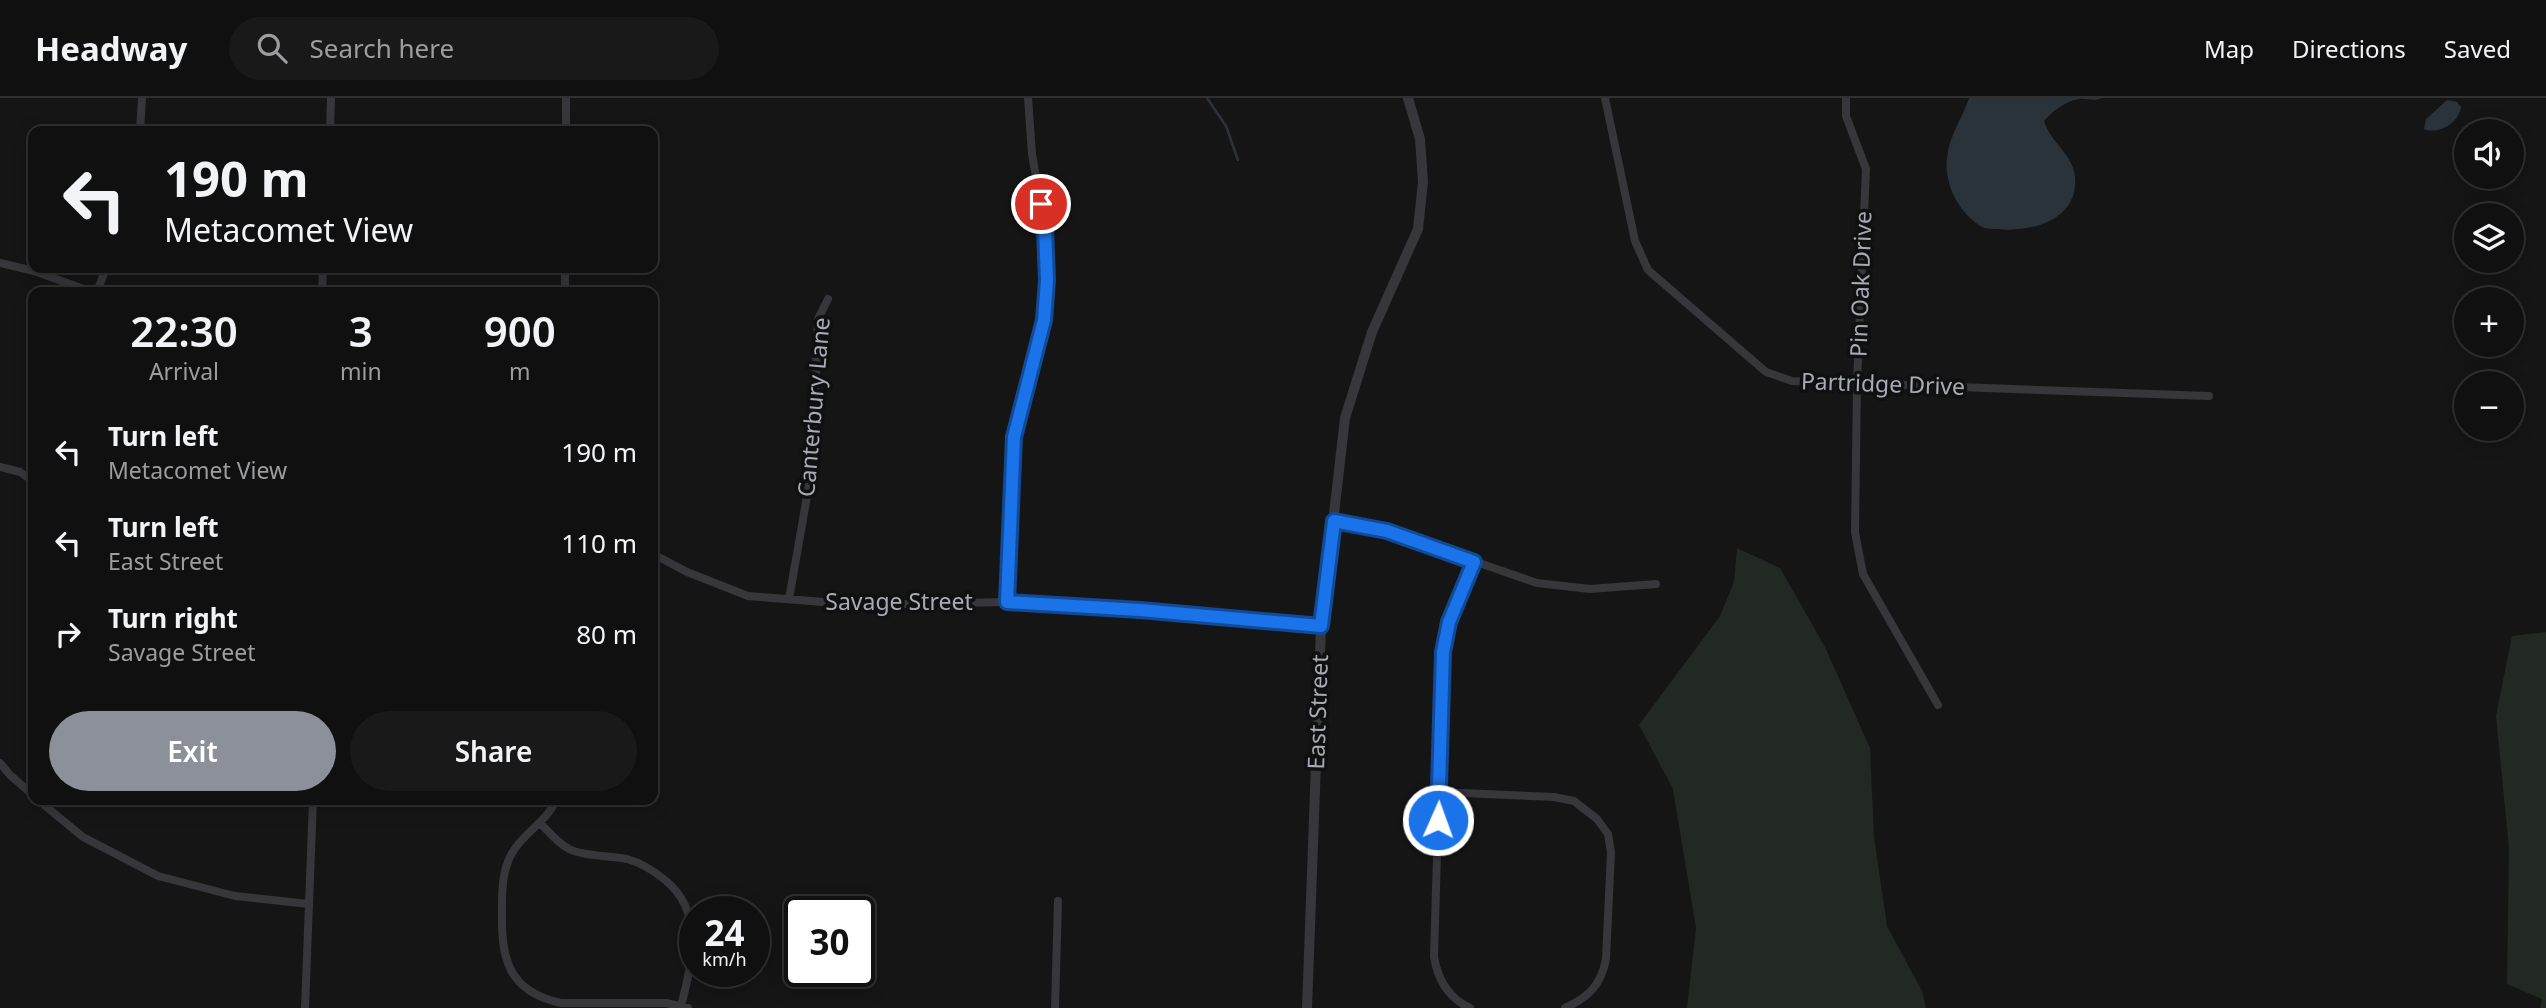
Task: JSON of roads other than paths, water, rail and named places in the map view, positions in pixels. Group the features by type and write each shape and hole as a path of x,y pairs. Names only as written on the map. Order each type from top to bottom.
{"street":[{"path":"141,126 142,98"},
{"path":"330,126 331,98"},
{"path":"566,98 566,126"},
{"path":"1007,602 1014,437 1044,320 1047,280 1045,229 1032,154 1028,98"},
{"name":"East Street","path":"1307,1008 1321,626 1345,418 1372,332 1418,229 1423,182 1421,150 1408,98"},
{"name":"Partridge Drive","path":"1605,98 1635,242 1648,270 1766,372 1792,381 2209,396"},
{"name":"Pin Oak Drive","path":"1846,98 1846,116 1866,169 1857,384 1855,532 1863,574 1938,705"},
{"path":"0,263 28,270"},
{"path":"40,273 78,287"},
{"name":"Canterbury Lane","path":"789,599 812,468 818,319 828,299"},
{"path":"0,467 20,472 28,478"},
{"path":"1334,521 1387,531 1525,579 1550,584 1590,589 1656,584"},
{"name":"Savage Street","path":"658,557 687,572 748,596 861,605 1007,602 1140,610 1321,626"},
{"path":"1470,1008 1454,1000 1444,987 1436,972 1434,957 1445,636 1474,562"},
{"path":"0,763 9,775 28,791"},
{"path":"1439,792 1554,797 1574,801 1597,819 1608,834 1611,852 1603,974 1595,989 1582,1000 1565,1008"},
{"path":"44,805 83,837 158,876 235,896 309,904"},
{"path":"305,1008 313,805"},
{"path":"540,823 569,849 630,860 653,870 680,895 690,917 693,938 692,962 684,1007 666,1003 561,1003 545,1000 528,992 515,976 502,946 505,869 513,851 554,805"},
{"path":"1055,1008 1058,901"}],"waterway":[{"path":"1207,98 1226,126 1238,160"}]}
